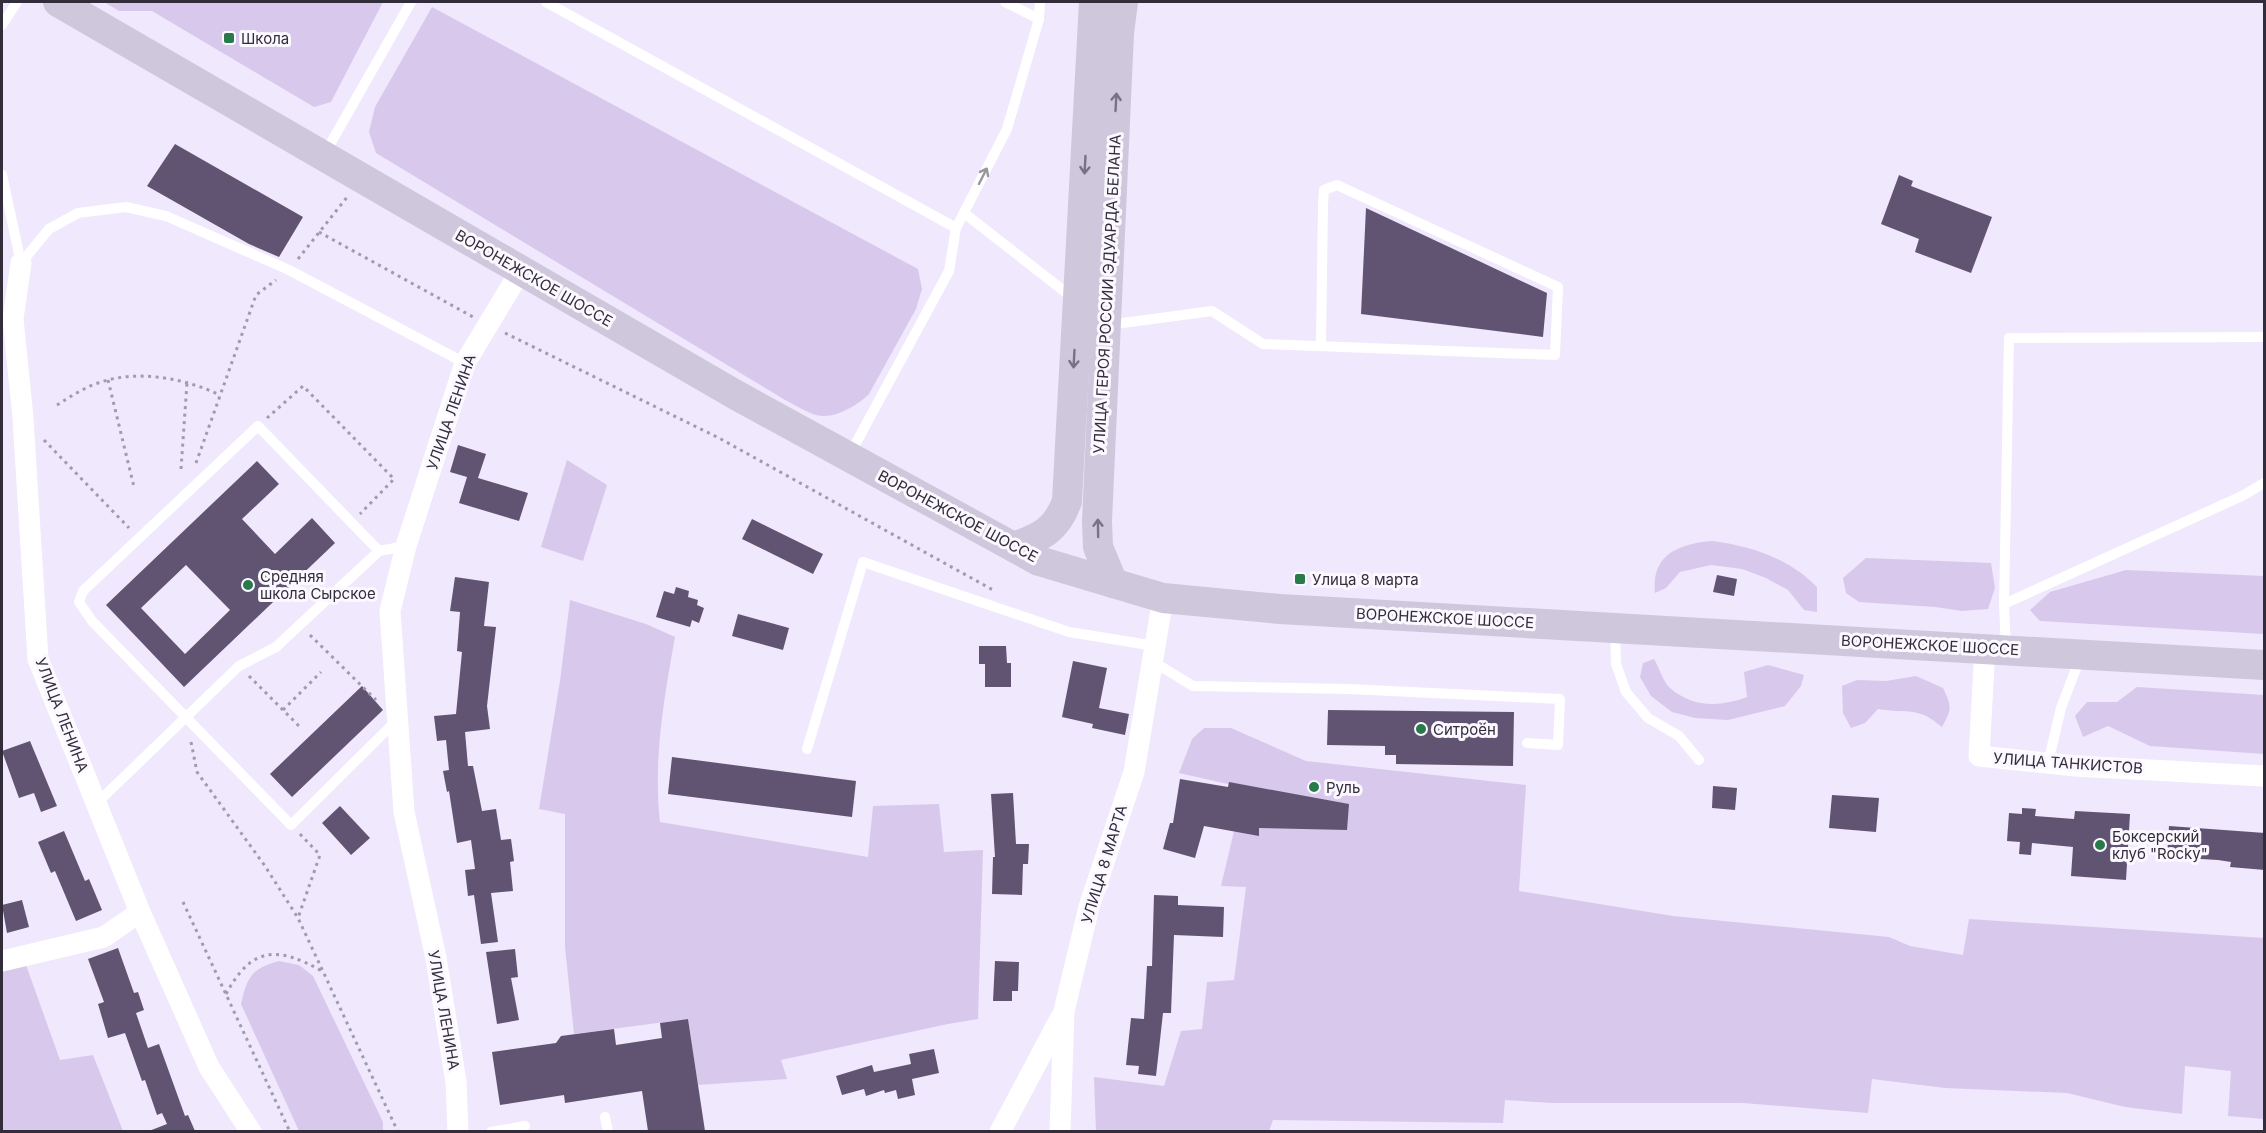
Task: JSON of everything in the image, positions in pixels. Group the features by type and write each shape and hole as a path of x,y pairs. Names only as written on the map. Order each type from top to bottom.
{"main road":[{"name":"ВОРОНЕЖСКОЕ ШОССЕ","path":"58,2 736,395 1039,561 1162,598 1280,609 2265,665"},
{"name":"УЛИЦА ГЕРОЯ РОССИИ ЭДУАРДА БЕЛАНА","path":"1014,547 1038,538 1051,528 1062,515 1067,501 1094,2"},
{"name":"УЛИЦА ГЕРОЯ РОССИИ ЭДУАРДА БЕЛАНА","path":"1113,583 1098,547 1097,521 1119,33 1123,2"}],"street":[{"name":"УЛИЦА ЛЕНИНА","path":"21,263 13,319 23,418 38,659 140,912 209,1067 251,1131"},
{"name":"УЛИЦА ЛЕНИНА","path":"458,1131 456,1082 436,958 404,812 390,611 406,546 465,363 521,270"},
{"name":"УЛИЦА 8 МАРТА","path":"1060,1131 1064,1011 1089,907 1134,772 1162,598"},
{"name":"УЛИЦА ТАНКИСТОВ","path":"1995,649 1979,756 2048,763 2265,776"},
{"path":"2,961 104,937 140,912"},
{"path":"1000,1131 1064,1011"}],"lane":[{"path":"2,25 17,2"},
{"path":"323,156 411,2"},
{"path":"546,2 956,228"},
{"path":"1005,2 1039,19"},
{"path":"848,457 949,271 956,228 1007,129 1039,19 1040,2"},
{"path":"2,175 21,263"},
{"path":"964,213 1106,326 1212,311 1263,344 1555,355 1558,287 1337,184 1324,190 1322,346"},
{"path":"21,263 49,230 78,213 126,207 166,216 289,270 465,363"},
{"path":"1995,649 2004,604 2009,338 2265,337"},
{"path":"379,551 258,426 83,591 79,602 92,621 291,825 397,716"},
{"path":"2004,604 2242,496 2265,483"},
{"path":"97,803 238,666 276,646 379,551 406,546"},
{"path":"807,749 863,562 1069,632 1153,654 1193,686 1349,689 1560,699 1557,745 1527,743"},
{"path":"1615,627 1616,664 1626,692 1648,718 1679,736 1699,760"},
{"path":"2048,763 2061,708 2081,654"},
{"path":"605,1117 608,1131"},
{"path":"491,1131 525,1126"}],"path":[{"path":"185,493 256,295 289,270 362,178"},
{"path":"319,232 487,324 719,438 997,592"},
{"path":"57,405 76,393 108,380 145,375 198,385 220,395"},
{"path":"108,380 134,487"},
{"path":"181,469 187,383"},
{"path":"258,426 303,386 394,479 351,524"},
{"path":"23,418 139,538"},
{"path":"300,624 387,711 397,716"},
{"path":"238,666 298,726"},
{"path":"283,710 321,672"},
{"path":"185,718 197,772 266,866 298,918 398,1131"},
{"path":"291,825 320,855 298,918"},
{"path":"183,902 290,1131"},
{"path":"226,994 243,968 265,956 281,954 295,957 323,972"},
{"path":"393,1124 393,1131"}],"shaded area":[{"path":"104,2 383,2 331,102 314,107 152,11 119,11"},
{"path":"432,7 918,269 922,289 916,309 869,394 852,407 830,415 816,415 804,410 376,153 369,132 375,107"},
{"path":"567,460 607,485 583,561 541,547"},
{"path":"1712,541 1755,550 1794,568 1817,587 1817,612 1804,610 1788,590 1766,578 1742,569 1711,565 1680,572 1666,588 1655,593 1658,569 1670,553 1678,548"},
{"path":"1866,558 1991,563 1995,588 1988,609 1962,611 1859,602 1846,593 1843,578"},
{"path":"2126,570 2264,576 2264,634 2040,621 2030,610 2050,592"},
{"path":"570,600 646,624 675,637 659,752 660,822 868,857 873,806 939,804 944,852 983,850 978,1019 781,1060 787,1079 698,1085 688,1019 574,1034 565,947 565,814 539,809 560,681"},
{"path":"1654,659 1670,688 1688,699 1707,704 1727,703 1747,697 1744,672 1768,665 1804,675 1801,686 1785,706 1728,720 1695,718 1672,712 1651,696 1640,677 1643,663"},
{"path":"1916,676 1943,688 1950,708 1942,727 1934,720 1919,713 1878,709 1865,723 1851,728 1843,713 1842,686 1857,680 1886,681"},
{"path":"2137,687 2264,695 2264,754 2150,746 2108,726 2083,737 2075,716 2087,702 2117,702"},
{"path":"1204,728 1231,728 1306,761 1526,785 1519,891 1673,916 1889,937 1910,946 1963,955 1969,919 2264,938 2264,1119 2228,1116 2231,1071 2185,1066 2182,1114 2125,1107 2067,1093 1945,1088 1872,1079 1868,1113 1743,1103 1552,1103 1505,1100 1503,1123 1273,1120 1269,1131 1096,1132 1094,1077 1164,1086 1181,1031 1202,1029 1207,982 1234,980 1246,887 1221,886 1234,831 1241,787 1179,773 1192,739"},
{"path":"279,961 299,965 313,976 383,1122 383,1131 299,1131 241,1004 252,975 263,967"},
{"path":"26,965 60,1060 93,1055 123,1131 2,1131 2,971"}],"building":[{"path":"175,144 303,217 279,257 249,244 147,186"},
{"path":"1899,175 1913,181 1911,186 1992,217 1971,273 1915,252 1919,239 1881,224"},
{"path":"1366,208 1547,293 1543,337 1361,314"},
{"path":"458,445 486,454 478,478 528,493 519,521 459,503 467,477 450,472"},
{"name":"Средняя школа Сырское","path":"257,461 279,484 242,519 275,554 312,518 335,543 184,687 106,605","holes":["186,565 230,610 185,654 141,608"]},
{"path":"752,519 823,554 813,574 742,539"},
{"path":"1717,575 1737,579 1734,596 1713,592"},
{"path":"455,577 489,582 484,626 496,627 487,706 490,729 465,732 468,766 473,766 482,811 496,809 501,840 511,839 514,861 510,862 513,891 491,893 498,942 481,944 474,895 468,896 465,870 475,869 471,840 457,843 449,791 447,792 443,771 449,770 446,740 437,741 434,716 456,714 462,652 457,651 460,612 450,611"},
{"path":"676,587 689,591 688,597 698,600 697,605 704,608 699,623 692,620 690,627 656,617 664,591 674,594"},
{"path":"738,614 789,628 783,650 732,636"},
{"path":"979,646 1006,646 1007,663 1011,663 1011,687 985,687 985,664 979,664"},
{"path":"1073,661 1107,668 1099,708 1129,714 1125,735 1092,728 1093,724 1062,717"},
{"path":"362,686 383,710 292,797 270,774"},
{"name":"Ситроён","path":"1328,710 1514,712 1513,766 1396,764 1396,755 1385,755 1385,746 1327,745"},
{"path":"30,741 57,806 41,812 34,793 19,798 2,751"},
{"path":"672,757 856,781 852,817 668,794"},
{"path":"1180,779 1228,787 1229,782 1349,804 1347,830 1259,828 1259,836 1204,826 1195,858 1163,849 1170,823 1173,823"},
{"path":"1713,786 1737,788 1735,810 1712,808"},
{"path":"1013,793 1016,844 1029,844 1028,864 1023,864 1022,895 992,894 993,857 995,857 991,794"},
{"path":"1832,795 1879,798 1876,832 1829,828"},
{"path":"340,806 370,838 351,855 322,823"},
{"name":"Боксерский клуб \"Rocky\"","path":"2022,808 2036,809 2035,816 2074,819 2075,811 2130,814 2126,880 2071,876 2073,847 2032,843 2031,855 2019,854 2020,842 2007,841 2009,813 2022,814"},
{"path":"2169,826 2265,833 2265,870 2230,867 2231,862 2218,860 2167,857"},
{"path":"64,831 85,881 89,879 102,910 76,921 55,871 51,873 38,842"},
{"path":"1154,895 1178,896 1178,905 1224,907 1223,937 1174,935 1171,1013 1163,1013 1156,1076 1138,1074 1139,1066 1126,1065 1131,1018 1144,1019 1147,966 1152,966"},
{"path":"22,900 29,927 7,933 2,905"},
{"path":"118,948 134,993 138,992 144,1010 136,1013 148,1048 159,1044 185,1116 188,1115 195,1131 149,1131 167,1124 162,1113 157,1115 125,1033 108,1038 98,1004 104,1002 88,959"},
{"path":"515,949 518,977 511,978 519,1020 497,1024 486,952"},
{"path":"995,961 1019,962 1018,991 1012,991 1012,1001 993,1001"},
{"path":"688,1019 705,1131 648,1131 642,1091 565,1103 564,1095 500,1105 492,1052 556,1043 561,1036 614,1029 616,1045 662,1038 660,1023"},
{"path":"934,1049 939,1073 912,1079 915,1095 898,1099 896,1090 885,1093 884,1090 866,1096 864,1089 842,1095 836,1076 872,1065 874,1072 911,1064 909,1054"}],"place":[{"name":"Школа","path":"229,38"},
{"name":"Улица 8 марта","path":"1300,579"},
{"name":"Средняя школа Сырское","path":"248,585"},
{"name":"Ситроён","path":"1421,729"},
{"name":"Руль","path":"1314,787"},
{"name":"Боксерский клуб \"Rocky\"","path":"2100,845"}]}
